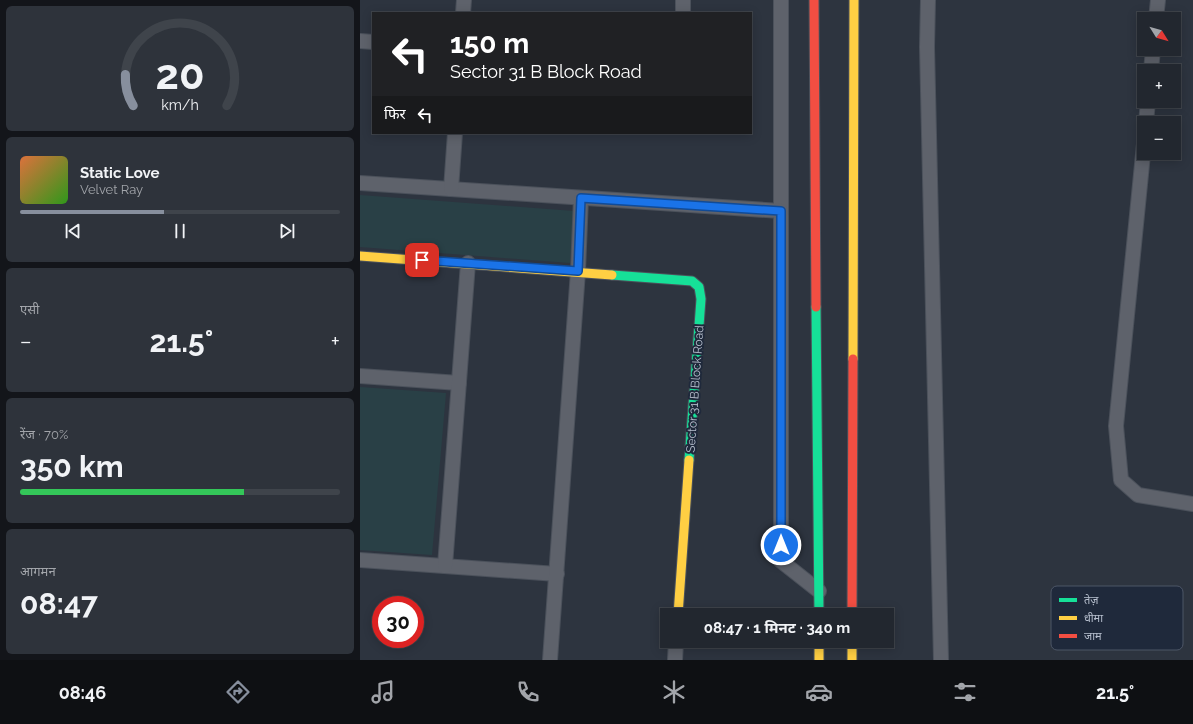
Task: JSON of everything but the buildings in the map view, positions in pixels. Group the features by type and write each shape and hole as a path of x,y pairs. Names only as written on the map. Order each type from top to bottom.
{"street":[{"path":"463,12 464,0"},
{"path":"683,0 683,12"},
{"path":"781,0 781,561 819,592"},
{"path":"814,0 819,608"},
{"path":"852,608 854,0"},
{"path":"928,0 927,47 941,660"},
{"path":"1157,12 1158,0"},
{"path":"360,41 372,42"},
{"path":"451,189 455,134"},
{"path":"1142,160 1116,426 1121,480 1138,495 1193,504"},
{"path":"360,184 781,211"},
{"path":"550,660 578,271 581,198"},
{"name":"Sector 31 B Block Road","path":"360,256 578,271 692,281 699,287 701,299 679,608"},
{"path":"445,566 468,263"},
{"path":"360,376 459,383"},
{"path":"360,560 557,574"},
{"path":"675,660 676,648"},
{"path":"819,648 819,660"},
{"path":"852,648 852,660"}],"green space":[{"path":"360,195 574,211 570,263 360,247"},
{"path":"360,387 446,393 432,555 360,550"}],"traffic: fast":[{"path":"612,275 692,281 699,287 701,299 689,460"},
{"path":"816,307 819,608"}],"traffic: slow":[{"path":"853,359 854,0"},
{"path":"360,256 612,275"},
{"path":"678,608 689,460"},
{"path":"819,648 819,660"},
{"path":"852,648 852,660"}],"traffic: jam":[{"path":"814,0 816,307"},
{"path":"852,608 853,359"}],"route":[{"path":"422,260 578,271 581,198 781,211 781,545"}]}
